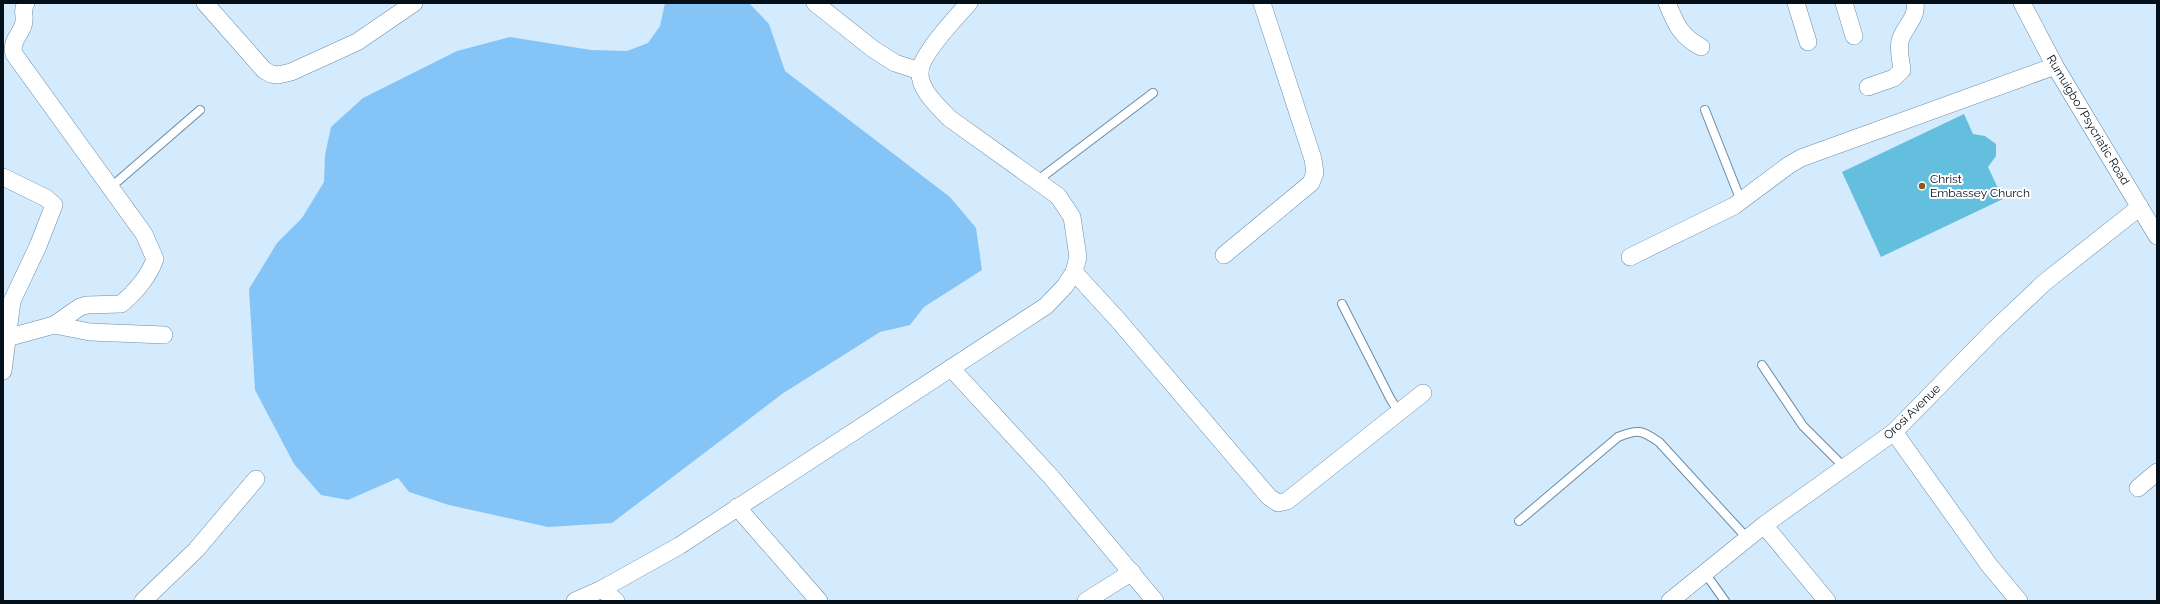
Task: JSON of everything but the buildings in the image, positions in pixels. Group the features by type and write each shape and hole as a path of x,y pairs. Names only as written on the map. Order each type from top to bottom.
{"street":[{"path":"209,4 264,70 271,74 278,75 291,72 357,42 414,3"},
{"path":"815,3 873,49 895,63 920,71"},
{"path":"575,601 602,589 679,546 1046,306 1065,286 1074,272 1078,257 1072,217 1058,196 1038,180 966,132 936,105 925,89 920,71 932,47 969,3"},
{"path":"1224,255 1311,183 1315,173 1304,131 1262,3"},
{"path":"1667,3 1682,34 1688,40 1701,47"},
{"path":"1796,3 1808,42"},
{"path":"1844,3 1854,36"},
{"path":"1868,87 1894,78 1902,70 1899,49 1900,40 1914,16 1915,3"},
{"name":"Rumuigbo/Psycriatic Road","path":"2022,3 2055,66 2140,207 2155,228"},
{"path":"5,339 54,325 80,307 87,305 121,304 140,284 152,267 155,259 144,234 112,187 14,54 13,44 24,20 21,6"},
{"path":"1630,257 1741,201 1789,165 1801,158 2055,66"},
{"path":"3,177 46,198 54,205 38,246 12,301 5,339 3,371"},
{"name":"Orosi Avenue","path":"1670,601 1764,525 1894,432 1992,332 2045,282 2140,207"},
{"path":"1074,272 1118,320 1275,502 1287,501 1423,393"},
{"path":"54,325 90,332 164,335"},
{"path":"951,368 1052,478 1155,601"},
{"path":"1894,432 1989,566 2019,601"},
{"path":"2138,488 2157,472"},
{"path":"143,601 196,550 256,479"},
{"path":"738,507 819,601"},
{"path":"1764,525 1827,601"},
{"path":"1086,601 1132,572"},
{"path":"602,589 616,601"}],"lane":[{"path":"1038,180 1153,93"},
{"path":"112,187 200,110"},
{"path":"1705,110 1741,201"},
{"path":"1342,304 1390,400 1399,412"},
{"path":"1762,365 1803,426 1845,468"},
{"path":"1520,521 1618,437 1632,431 1641,431 1659,442 1747,538"},
{"path":"1705,573 1725,601"}],"water":[{"path":"665,3 749,3 769,24 785,71 950,197 976,228 982,270 924,307 910,325 880,332 782,394 612,523 548,527 449,505 409,492 398,478 348,500 321,495 294,464 255,390 249,289 277,243 302,218 324,182 325,155 331,127 363,98 457,51 510,37 591,50 627,51 648,43 660,26"}],"place":[{"name":"Christ Embassey Church","path":"1922,186"}]}
